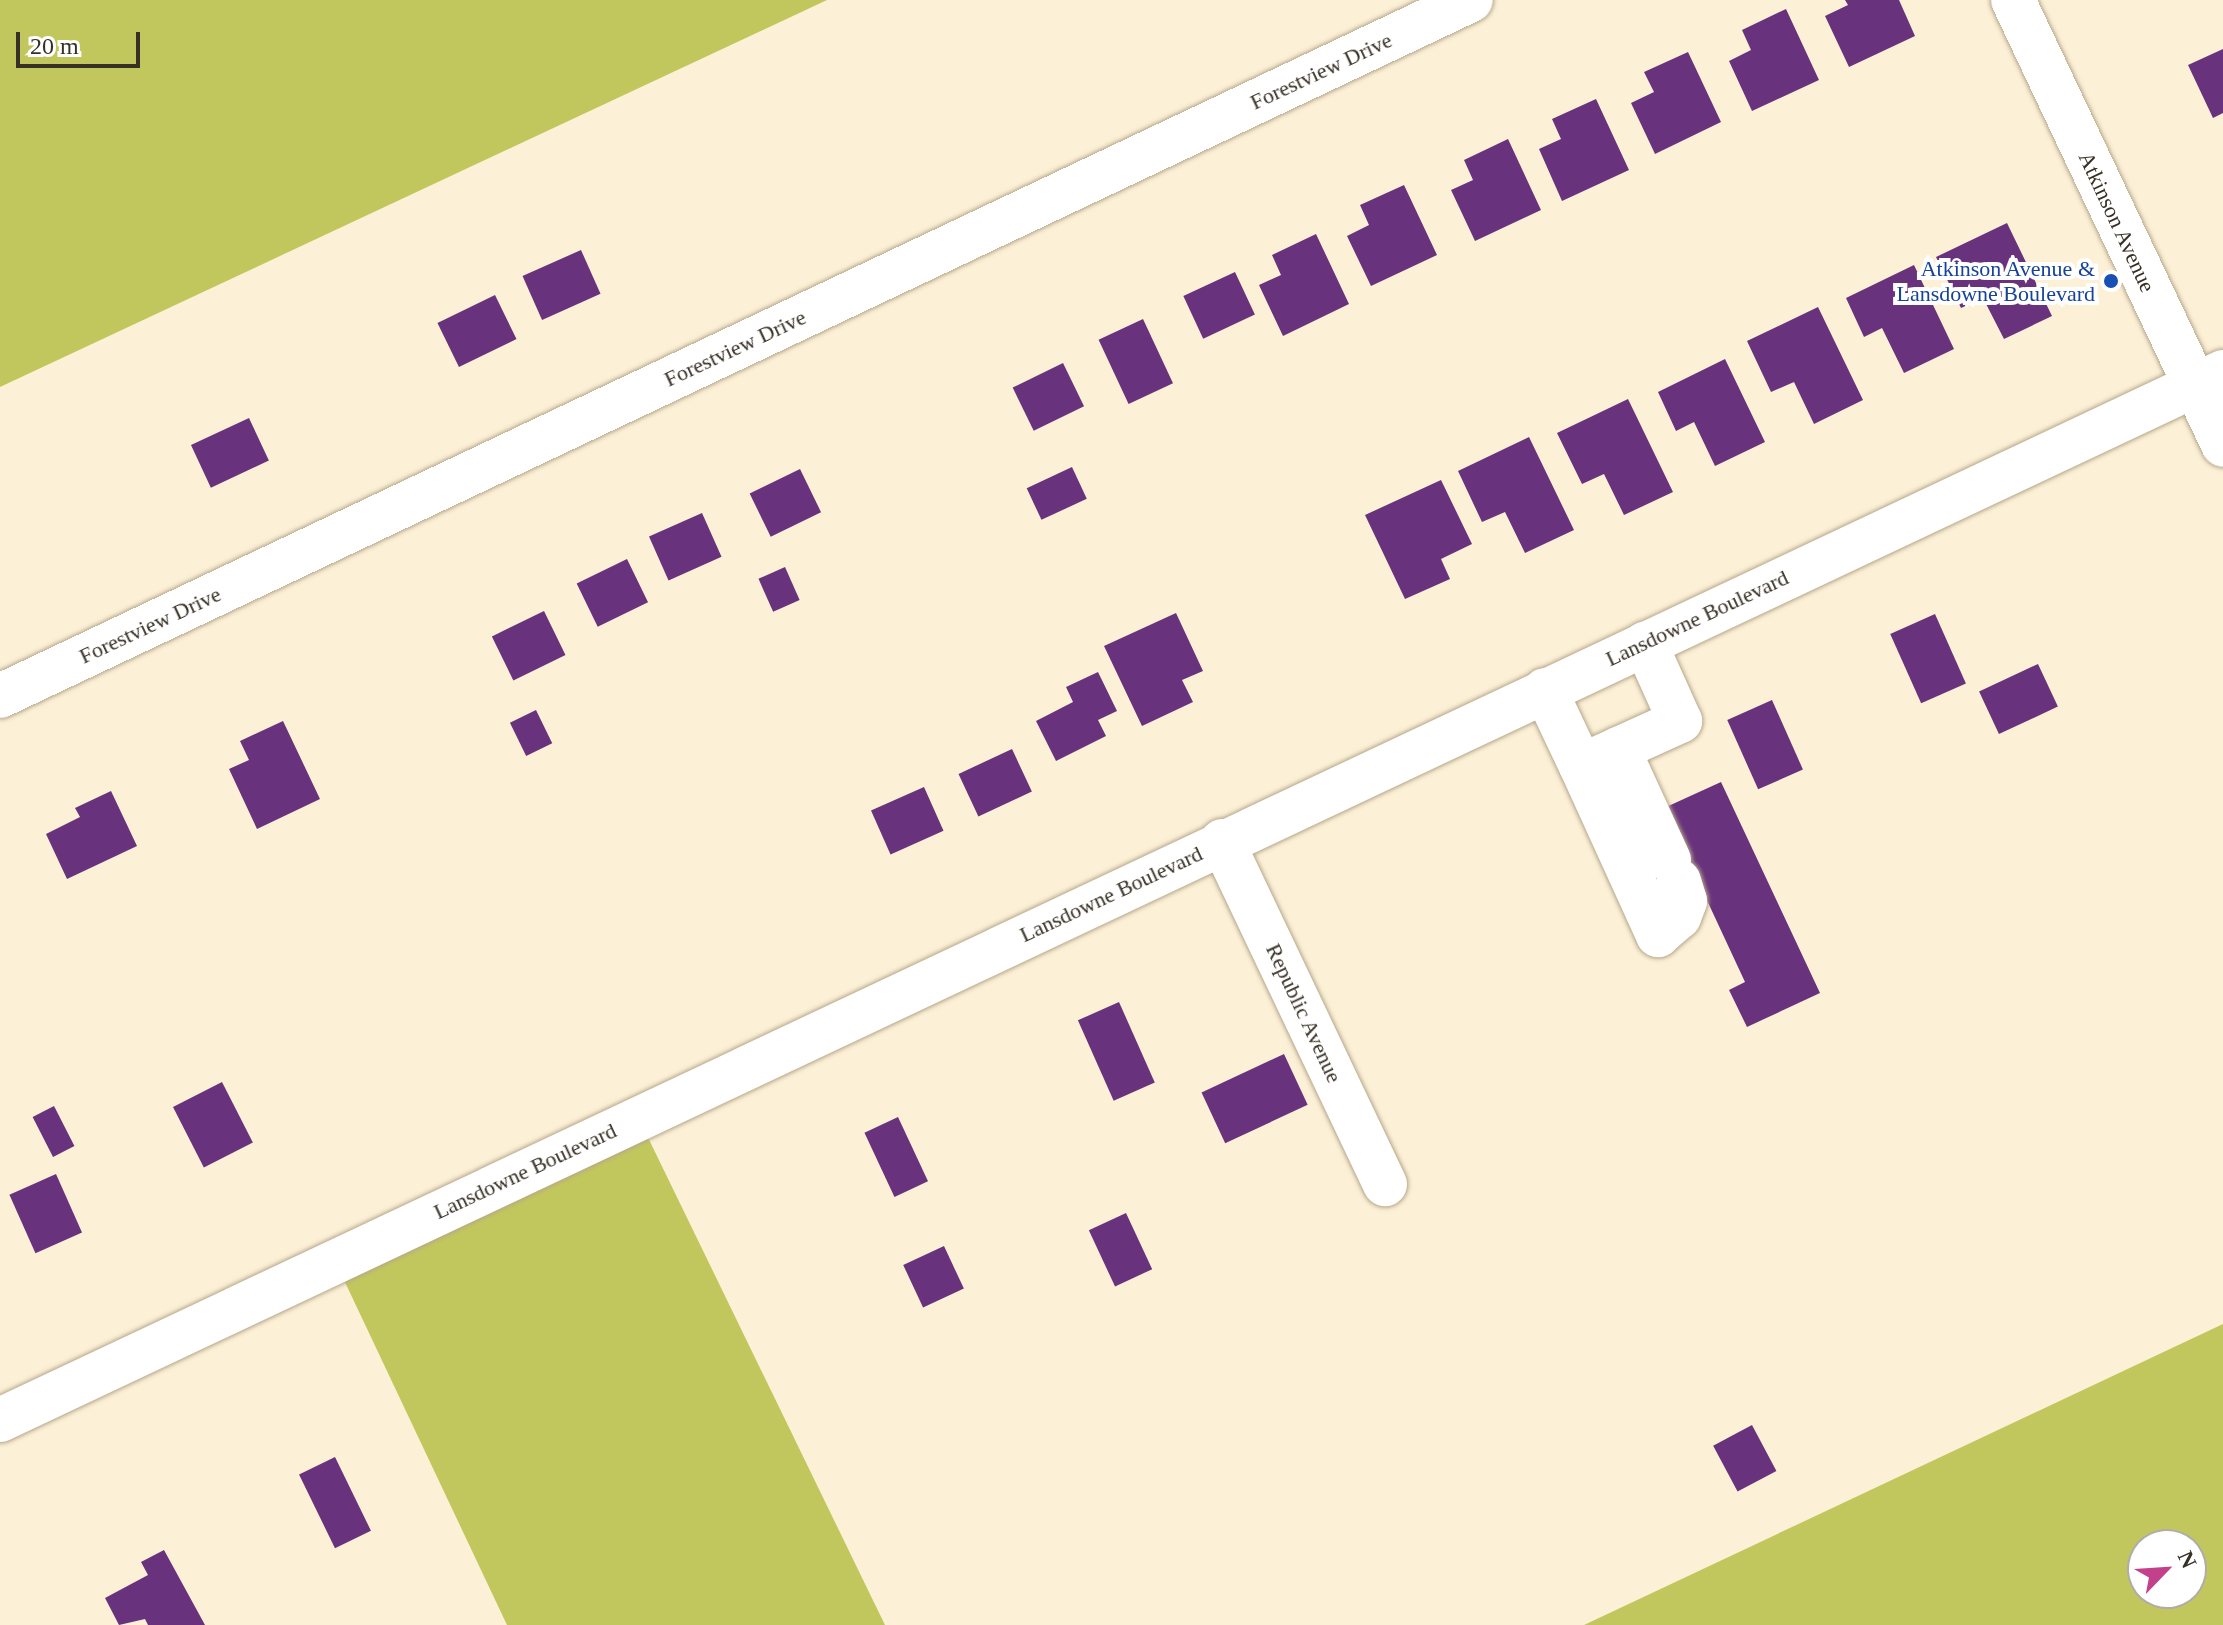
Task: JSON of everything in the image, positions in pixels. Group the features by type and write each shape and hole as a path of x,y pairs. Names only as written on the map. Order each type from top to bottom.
{"street":[{"name":"Forestview Drive","path":"0,696 1471,0"},
{"name":"Atkinson Avenue","path":"2013,0 2209,378 2223,445"},
{"name":"Lansdowne Boulevard","path":"0,1420 2209,378"},
{"path":"1600,757 1680,721 1645,643"},
{"path":"1545,690 1600,757 1674,870 1685,901 1679,917 1658,935 1600,757"},
{"name":"Republic Avenue","path":"1222,841 1385,1184"}],"green space":[{"path":"0,0 827,0 0,387"},
{"path":"638,1117 885,1625 507,1625 335,1261"},
{"path":"2223,1324 2223,1625 1584,1625"}],"building":[{"path":"1845,0 1899,0 1915,36 1849,67 1825,16 1848,5"},
{"path":"1786,9 1819,80 1752,111 1729,61 1751,50 1742,30"},
{"path":"2223,49 2223,113 2213,118 2188,65"},
{"path":"1688,52 1721,122 1655,154 1631,103 1654,92 1644,72"},
{"path":"1596,99 1629,170 1562,201 1539,149 1561,139 1552,119"},
{"path":"1508,139 1541,210 1475,241 1451,190 1473,180 1464,160"},
{"path":"1404,185 1437,255 1371,286 1347,236 1369,225 1360,205"},
{"path":"2007,223 2052,316 2004,339 1983,298 1961,308 1936,257"},
{"path":"1316,234 1349,304 1283,336 1259,285 1281,275 1272,255"},
{"path":"581,250 601,294 542,320 523,276"},
{"path":"1914,265 1954,349 1904,373 1882,328 1864,337 1846,298"},
{"path":"1235,272 1255,315 1203,339 1183,296"},
{"path":"495,295 516,339 459,367 437,323"},
{"path":"1818,307 1863,400 1814,424 1794,382 1771,392 1747,341"},
{"path":"1143,319 1173,383 1129,404 1099,340"},
{"path":"1725,359 1765,442 1715,466 1694,422 1676,431 1658,392"},
{"path":"1063,363 1084,406 1034,431 1013,388"},
{"path":"1628,399 1673,492 1624,515 1604,474 1582,484 1557,433"},
{"path":"249,418 269,461 211,488 191,445"},
{"path":"1529,437 1574,530 1525,553 1505,512 1482,522 1458,471"},
{"path":"1072,467 1087,499 1041,520 1027,488"},
{"path":"800,469 821,512 771,537 750,494"},
{"path":"1441,480 1472,544 1441,559 1450,579 1405,599 1365,515"},
{"path":"702,513 722,557 669,580 649,537"},
{"path":"627,559 648,602 598,627 577,584"},
{"path":"785,567 800,600 773,612 759,579"},
{"path":"544,611 565,655 513,680 492,636"},
{"path":"1176,613 1203,671 1182,680 1193,702 1142,726 1104,646"},
{"path":"1935,614 1966,683 1921,703 1890,634"},
{"path":"2038,664 2058,707 1999,734 1979,691"},
{"path":"1098,672 1117,711 1098,720 1106,736 1056,761 1036,721 1073,702 1066,687"},
{"path":"1772,700 1803,769 1758,789 1727,720"},
{"path":"536,710 552,743 526,756 510,723"},
{"path":"283,721 320,799 257,829 229,769 249,760 240,741"},
{"path":"1012,749 1032,792 978,817 959,774"},
{"path":"1721,782 1820,993 1747,1027 1729,990 1745,982 1664,808"},
{"path":"924,787 944,831 891,854 871,811"},
{"path":"111,791 137,846 67,879 46,834 80,817 75,808"},
{"path":"1119,1002 1155,1082 1114,1101 1078,1020"},
{"path":"1284,1054 1308,1105 1225,1143 1202,1092"},
{"path":"222,1082 253,1143 204,1168 173,1107"},
{"path":"54,1106 74,1146 53,1157 33,1117"},
{"path":"898,1117 928,1181 894,1197 864,1133"},
{"path":"56,1174 82,1232 35,1253 9,1195"},
{"path":"1126,1213 1152,1269 1115,1287 1089,1230"},
{"path":"944,1246 964,1289 923,1308 903,1265"},
{"path":"1752,1425 1776,1471 1738,1492 1713,1446"},
{"path":"335,1457 371,1531 335,1548 299,1475"},
{"path":"164,1550 205,1625 148,1625 145,1619 119,1625 105,1598 148,1575 141,1562"}],"place":[{"name":"Atkinson Avenue & Lansdowne Boulevard","path":"2111,281"}]}
